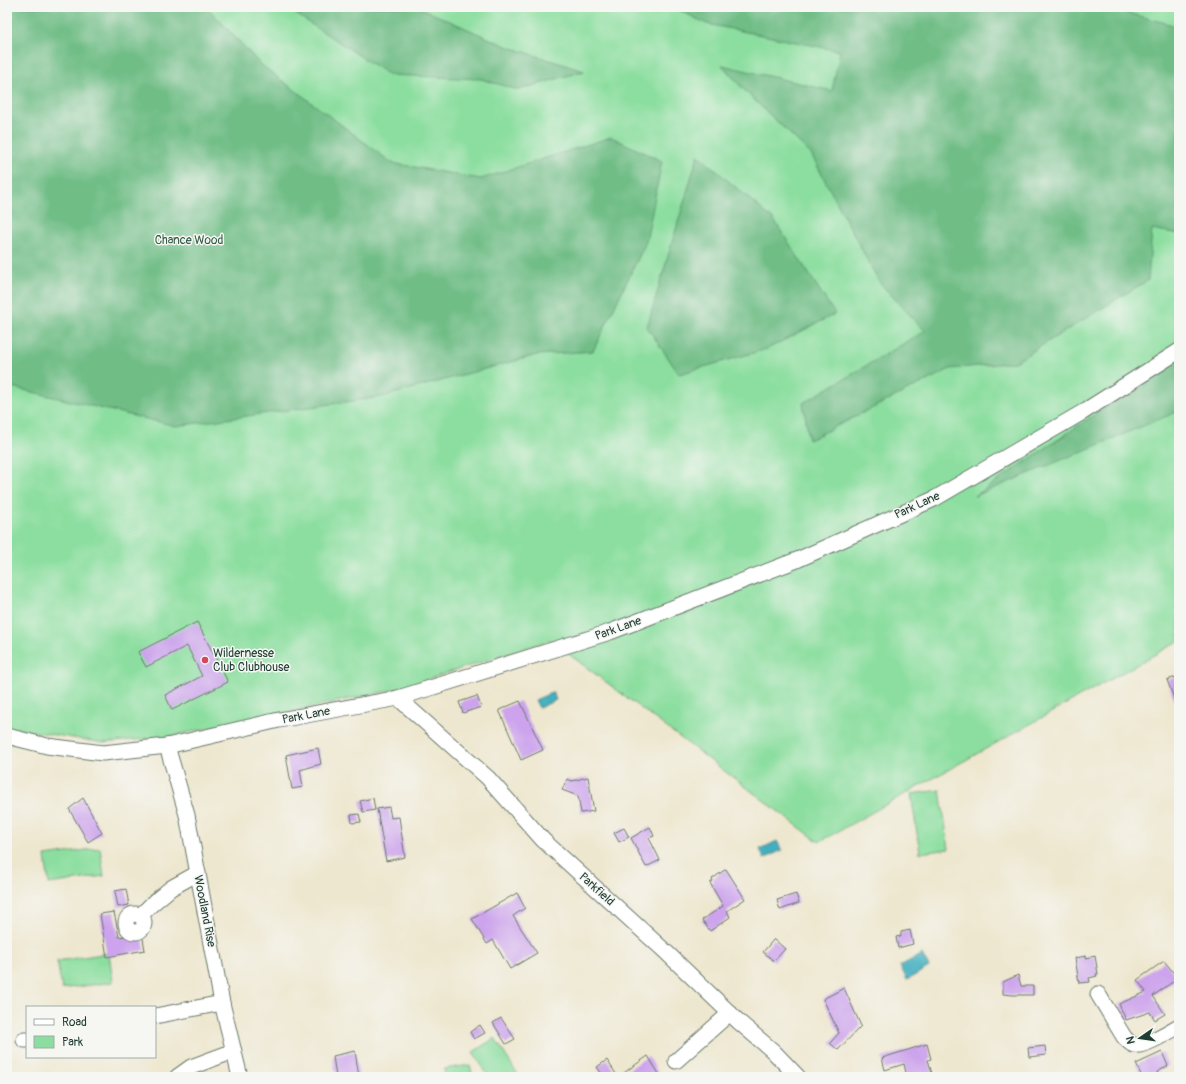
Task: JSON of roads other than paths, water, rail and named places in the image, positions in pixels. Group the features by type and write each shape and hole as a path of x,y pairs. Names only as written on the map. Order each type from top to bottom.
{"street":[{"name":"Park Lane","path":"7,736 47,746 103,753 167,746 279,720 398,698 610,632 798,560 934,499 1083,412 1179,351"},
{"name":"Parkfield","path":"398,698 488,778 542,840 662,948 730,1013 773,1051 798,1077"},
{"name":"Woodland Rise","path":"167,746 187,815 222,1004 240,1077"},
{"path":"140,916 171,888 198,873"},
{"path":"1098,994 1124,1037 1129,1043 1136,1046 1142,1046 1179,1026"},
{"path":"156,1016 222,1004"},
{"path":"676,1061 730,1013"},
{"path":"177,1077 191,1067 234,1051"}],"water":[{"path":"553,692 556,700 539,708 535,700"},
{"path":"777,841 782,850 764,859 760,849"},
{"path":"922,954 929,967 907,980 900,966"}],"place":[{"name":"Wildernesse Club Clubhouse","path":"205,660"}],"park label":[{"name":"Chance Wood","path":"189,240"}]}
